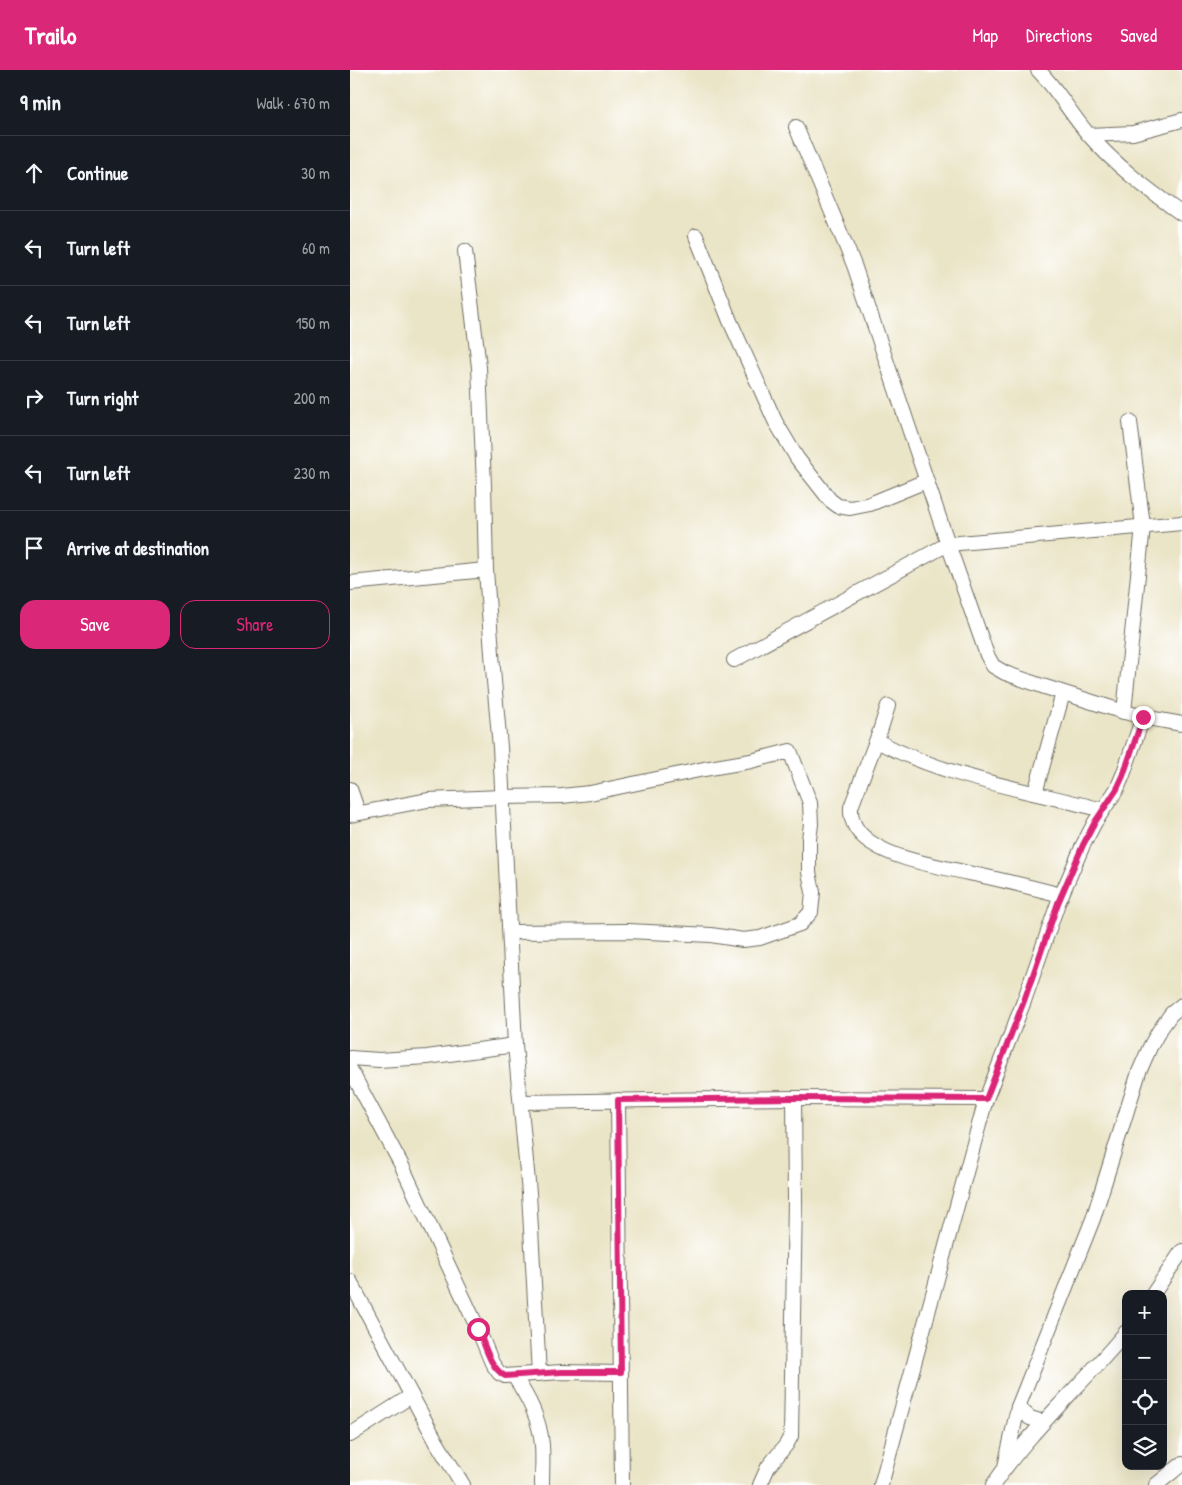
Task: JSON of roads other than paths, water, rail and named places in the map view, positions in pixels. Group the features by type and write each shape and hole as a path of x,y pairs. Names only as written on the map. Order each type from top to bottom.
{"street":[{"path":"1038,70 1056,90 1089,135 1111,158 1182,214"},
{"path":"1089,135 1133,133 1182,120"},
{"path":"796,127 854,265 926,481 987,655 993,666 1005,673 1124,712 1182,724"},
{"path":"696,236 730,320 775,420 797,458 830,500 838,506 850,508 870,504 926,481"},
{"path":"465,252 479,367 486,570 500,747 515,1045 522,1102 529,1193 539,1374"},
{"path":"1124,712 1143,526 1130,422"},
{"path":"734,660 948,544 1182,523"},
{"path":"350,583 486,570"},
{"path":"1035,793 1063,693"},
{"path":"888,706 851,807 851,817 854,826 870,842 900,857 1061,895"},
{"path":"881,1485 986,1099 1024,1001 1061,895 1083,845 1123,776 1143,717"},
{"path":"877,740 898,752 947,771 1103,810"},
{"path":"350,789 354,813 428,800 562,796 590,793 750,761 790,751 810,803 809,872 813,892 811,912 800,924 760,938 743,940 712,935 628,931 510,932"},
{"path":"1006,1467 1018,1407 1090,1228 1139,1072 1158,1031 1171,1014 1182,1005"},
{"path":"350,1058 379,1060 427,1057 515,1045"},
{"path":"350,1069 401,1164 492,1363 499,1373 505,1376 514,1376 561,1372 621,1372"},
{"path":"522,1102 794,1098 986,1099"},
{"path":"760,1485 768,1468 791,1436 795,1199 794,1098"},
{"path":"618,1100 622,1485"},
{"path":"1156,1290 1182,1251"},
{"path":"350,1281 437,1443 463,1485"},
{"path":"993,1485 1043,1422 1124,1335"},
{"path":"514,1376 530,1401 538,1427 542,1445 542,1485"},
{"path":"350,1435 411,1396"},
{"path":"1018,1407 1030,1418 1043,1422"},
{"path":"1156,1485 1182,1464"}]}
